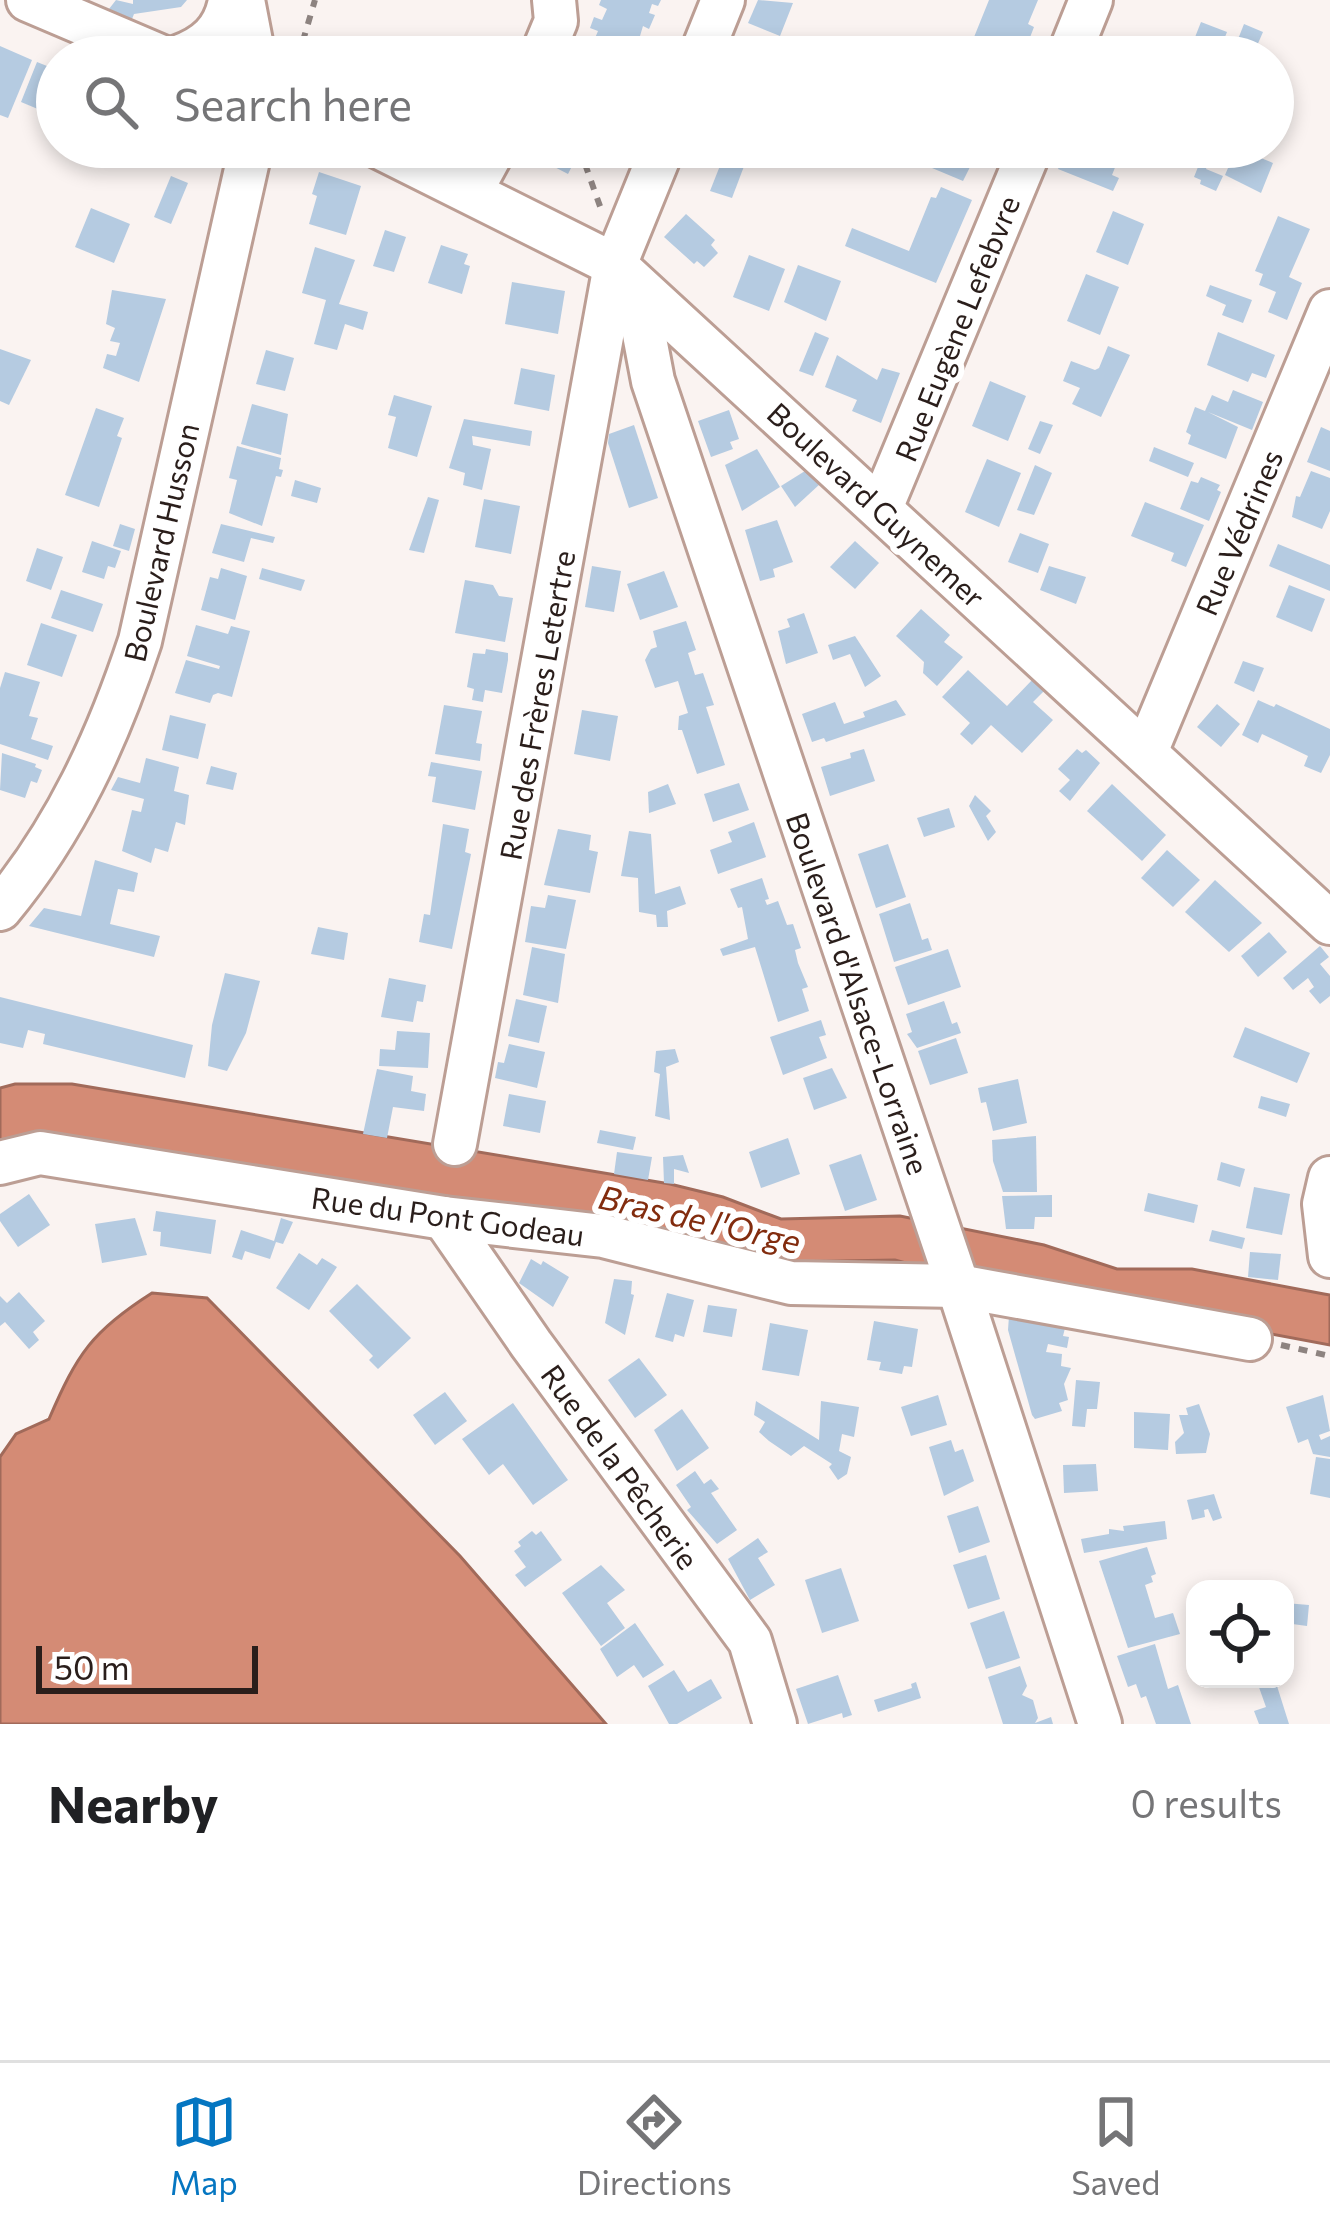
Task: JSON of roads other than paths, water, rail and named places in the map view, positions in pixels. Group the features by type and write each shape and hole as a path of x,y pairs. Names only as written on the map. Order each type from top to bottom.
{"street":[{"path":"28,0 113,36"},
{"path":"214,36 227,16 230,0"},
{"path":"243,0 250,36"},
{"path":"550,36 556,21 554,0"},
{"path":"708,36 723,0"},
{"path":"1076,36 1091,0"},
{"name":"Boulevard Husson","path":"0,909 58,827 92,765 126,684 140,640 246,168"},
{"name":"Boulevard Guynemer","path":"423,168 615,265 1330,923"},
{"path":"471,191 484,168"},
{"name":"Rue des Frères Letertre","path":"455,1144 615,265 654,168"},
{"name":"Rue Eugène Lefebvre","path":"881,508 1022,168"},
{"name":"Boulevard d'Alsace-Lorraine","path":"615,265 637,297 652,381 958,1286 1100,1724"},
{"name":"Rue Védrines","path":"1146,752 1330,311"},
{"name":"Rue du Pont Godeau","path":"0,1163 40,1154 444,1218 603,1236 791,1283 958,1286 1250,1339"},
{"path":"1330,1178 1324,1204 1330,1256"},
{"name":"Rue de la Pêcherie","path":"444,1218 750,1641 775,1724"}],"water":[{"name":"Bras de l'Orge","path":"72,1084 670,1184 781,1219 900,1216 1044,1245 1117,1269 1192,1269 1330,1295 1330,1345 895,1260 786,1262 0,1145 0,1088"},
{"path":"152,1293 207,1298 460,1556 606,1724 0,1724 0,1457 16,1434 49,1419 68,1377 100,1332"}]}
